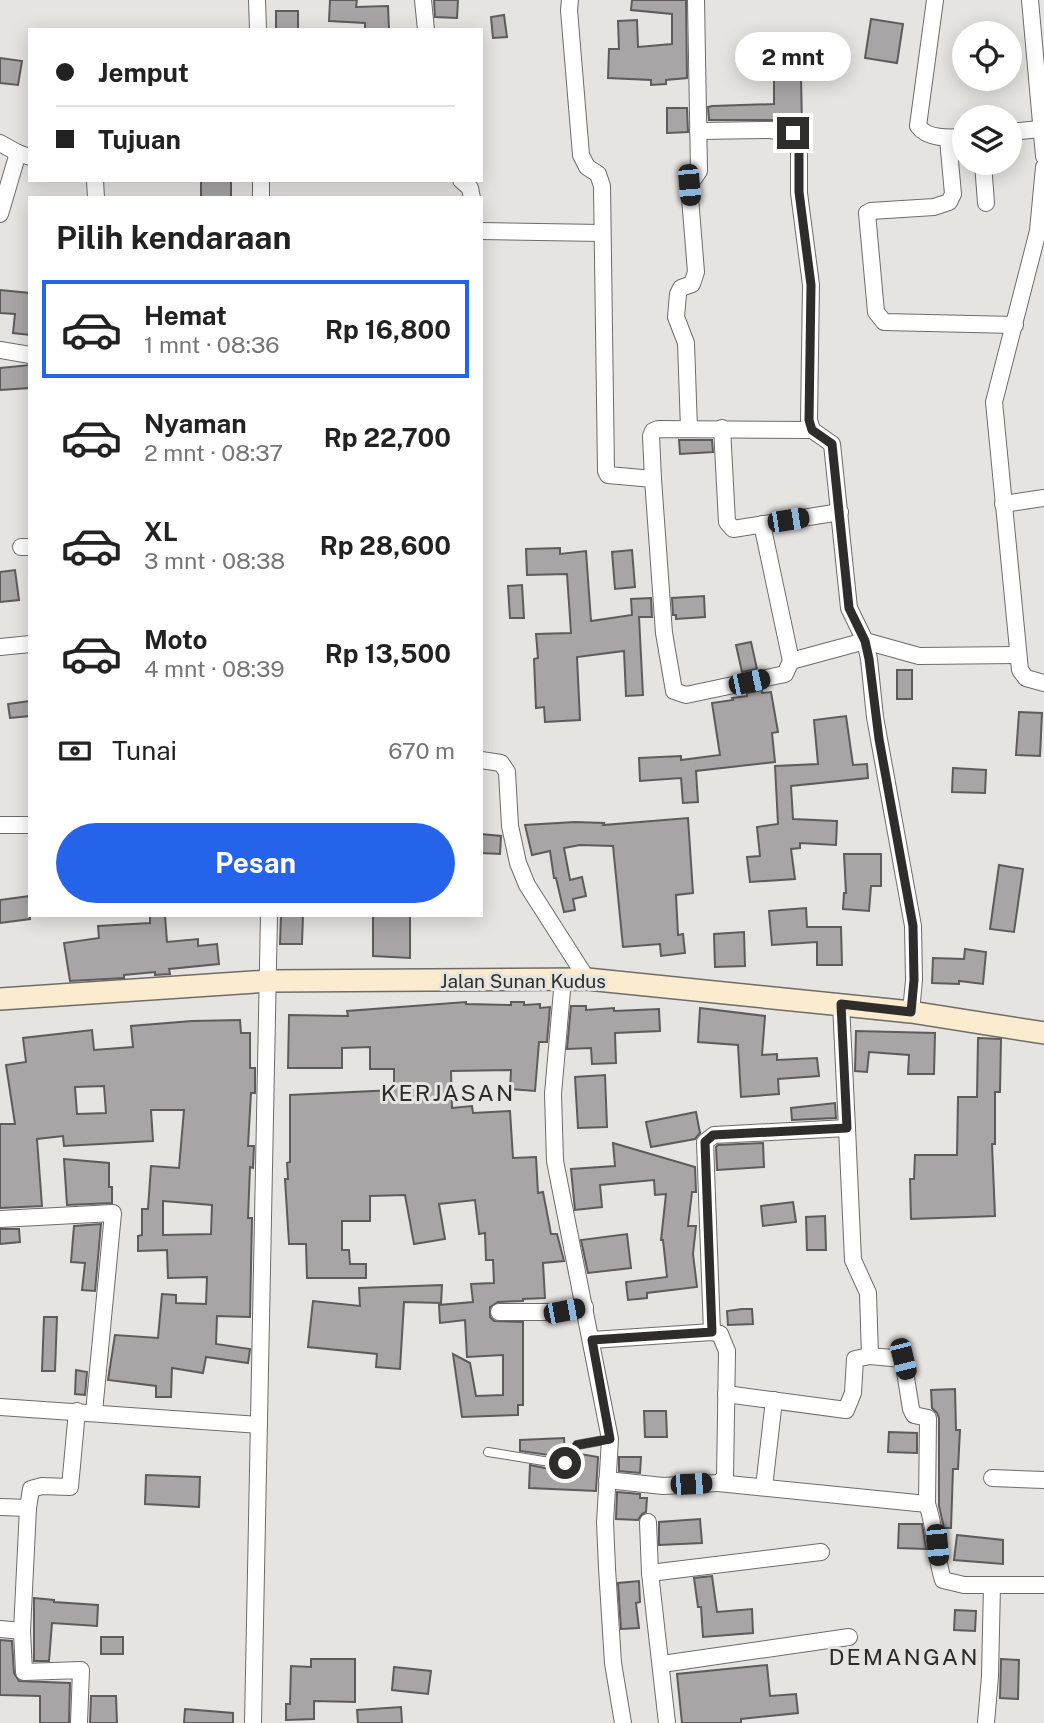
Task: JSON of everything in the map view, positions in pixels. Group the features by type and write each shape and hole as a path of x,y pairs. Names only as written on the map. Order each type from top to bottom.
{"main road":[{"name":"Jalan Sunan Kudus","path":"0,999 269,981 587,979 911,1012 1044,1033"}],"street":[{"path":"257,0 258,28"},
{"path":"423,0 426,28"},
{"path":"570,0 581,155 587,167 598,174 602,186 606,471 607,475 617,477 653,479"},
{"path":"689,429 686,343 676,317 678,294 681,288 692,284 696,272 689,185 699,171 696,0"},
{"path":"935,0 918,126 924,133 952,137"},
{"path":"1030,0 1044,156"},
{"path":"1022,131 1041,129"},
{"path":"698,131 771,130 793,133 797,140 799,192 811,285 809,420 812,430"},
{"path":"0,143 24,155 0,214"},
{"path":"1044,167 1038,232 994,402 1020,670 1026,678 1044,683"},
{"path":"954,175 953,194 949,202 934,207 867,213 876,312 884,322 1015,325"},
{"path":"984,175 986,203"},
{"path":"483,232 602,233"},
{"path":"0,350 28,355"},
{"path":"722,428 727,522 733,529 840,512"},
{"path":"762,524 791,661 785,674 686,695 674,691 664,633 653,479 653,431 722,428 812,430 832,444 849,608 865,641 880,744 913,926 914,980 911,1012"},
{"path":"1003,504 1044,498"},
{"path":"791,661 865,641 919,656 1018,655"},
{"path":"0,647 28,645"},
{"path":"483,760 501,763 507,772 510,826 518,863 527,885 587,979"},
{"path":"0,825 28,825"},
{"path":"253,1723 269,917"},
{"path":"563,979 553,1094 555,1161 610,1439 605,1522 607,1568 613,1663 623,1723"},
{"path":"841,1004 853,1260 868,1293 870,1356"},
{"path":"712,1332 705,1142 713,1135 847,1128"},
{"path":"0,1219 113,1213 94,1412"},
{"path":"499,1312 557,1312 586,1307"},
{"path":"592,1340 712,1332 720,1334 727,1351 725,1478 718,1483"},
{"path":"726,1394 846,1410 853,1393 855,1359 870,1356 903,1359 911,1409 915,1415 928,1418 927,1504 934,1525 943,1580 964,1585 1044,1584"},
{"path":"764,1487 774,1400"},
{"path":"0,1407 259,1425"},
{"path":"76,1412 70,1487 42,1486 32,1489 22,1631 24,1672 82,1670 79,1723"},
{"path":"992,1478 1044,1480"},
{"path":"607,1480 663,1486 718,1483 927,1504"},
{"path":"0,1507 29,1508"},
{"path":"648,1522 650,1573 667,1723"},
{"path":"650,1573 821,1552"},
{"path":"986,1723 992,1585"},
{"path":"0,1629 22,1631"},
{"path":"662,1664 849,1637"}],"lane":[{"path":"488,1452 565,1463 570,1461 577,1445 610,1439"}],"building":[{"path":"330,0 357,0 356,7 388,6 389,28 365,28 365,23 329,21"},
{"path":"434,0 458,0 457,18 435,17"},
{"path":"632,0 686,0 687,78 651,85 651,80 608,78 609,49 619,49 618,21 637,20 638,47 672,44 672,14 631,10"},
{"path":"276,11 298,11 298,28 276,28"},
{"path":"504,15 507,37 493,38 491,17"},
{"path":"871,19 903,24 897,63 865,58"},
{"path":"0,58 22,61 18,85 0,83"},
{"path":"801,76 802,127 794,123 771,120 709,120 708,107 712,106 774,104 774,77"},
{"path":"667,108 687,108 688,132 667,133"},
{"path":"201,182 231,182 231,196 201,196"},
{"path":"0,290 28,293 28,335 13,333 15,314 0,313"},
{"path":"28,365 28,388 0,390 0,368"},
{"path":"679,440 712,440 713,452 680,454"},
{"path":"560,548 560,554 586,551 591,621 632,615 631,599 651,598 652,617 639,617 643,695 626,696 624,651 577,657 580,720 545,722 544,707 536,708 536,634 571,633 567,574 527,575 526,549"},
{"path":"632,550 635,587 615,589 612,552"},
{"path":"15,570 19,600 0,602 0,572"},
{"path":"522,585 524,618 510,618 508,586"},
{"path":"704,596 705,617 676,619 676,615 673,615 672,598"},
{"path":"751,642 757,669 742,672 736,645"},
{"path":"897,670 912,670 912,699 897,699"},
{"path":"762,690 762,693 771,692 778,732 772,733 775,762 696,771 698,802 683,803 681,778 640,781 639,758 681,756 681,760 720,755 712,703 733,700 732,698"},
{"path":"28,701 28,716 10,718 8,704"},
{"path":"1019,712 1042,713 1040,756 1016,755"},
{"path":"846,716 853,765 867,764 868,778 791,786 793,819 837,821 836,845 800,843 800,848 791,849 795,879 750,882 747,857 760,856 757,827 778,824 775,766 818,764 814,720"},
{"path":"953,768 986,770 985,793 952,792"},
{"path":"688,818 693,893 676,895 678,935 683,934 685,953 661,956 660,944 623,947 613,846 580,845 564,848 570,880 582,877 586,896 573,899 575,910 564,912 554,878 550,851 532,855 525,825 575,822 604,823 603,825"},
{"path":"483,834 501,836 500,854 483,853"},
{"path":"844,854 881,854 881,886 871,886 869,911 843,909 846,893"},
{"path":"999,865 1023,869 1014,932 990,929"},
{"path":"28,896 30,919 0,923 0,900"},
{"path":"806,908 807,927 841,927 842,965 817,965 817,942 772,945 769,911"},
{"path":"150,917 165,917 167,942 198,939 198,946 217,944 219,964 169,969 170,974 155,975 155,972 124,975 124,978 70,981 64,943 99,938 98,926 150,923"},
{"path":"281,917 303,917 302,944 280,944"},
{"path":"373,917 410,917 410,958 373,956"},
{"path":"744,932 745,966 715,967 714,934"},
{"path":"965,949 986,952 983,984 959,981 959,984 932,983 933,958 964,959"},
{"path":"466,1002 511,1005 511,1002 524,1002 524,1005 540,1004 540,1008 550,1007 547,1042 539,1042 535,1091 510,1089 511,1070 451,1071 452,1108 472,1106 473,1113 510,1111 513,1158 536,1157 538,1193 543,1192 551,1234 557,1234 564,1261 543,1263 545,1298 498,1302 490,1307 490,1317 494,1321 523,1322 523,1405 518,1405 518,1415 462,1417 453,1354 470,1363 476,1396 503,1395 503,1355 467,1357 465,1320 440,1323 439,1305 473,1302 471,1284 494,1283 493,1260 486,1260 485,1233 479,1234 475,1200 439,1204 445,1239 414,1244 405,1195 370,1196 370,1221 342,1221 342,1250 349,1250 350,1264 366,1264 366,1278 307,1278 306,1244 289,1244 285,1179 288,1179 287,1163 290,1162 290,1095 394,1090 394,1069 370,1069 370,1047 342,1048 342,1068 288,1068 289,1015 348,1016 347,1011"},
{"path":"571,1006 586,1006 586,1010 614,1008 614,1011 659,1009 660,1031 615,1033 616,1063 592,1064 591,1048 567,1049"},
{"path":"700,1008 765,1016 762,1055 777,1054 777,1060 817,1058 819,1076 778,1079 779,1094 741,1097 738,1045 698,1042"},
{"path":"240,1020 241,1033 250,1033 250,1068 255,1068 255,1093 251,1093 248,1146 254,1146 253,1168 250,1167 248,1218 252,1218 250,1317 217,1316 216,1344 250,1349 248,1363 206,1357 203,1373 172,1368 171,1397 156,1397 156,1386 108,1380 115,1335 158,1338 162,1294 176,1295 176,1303 206,1304 207,1277 168,1278 167,1250 138,1251 138,1236 142,1235 142,1209 148,1209 151,1166 179,1168 184,1110 151,1110 153,1141 64,1146 63,1136 37,1139 42,1206 0,1208 0,1124 15,1124 6,1065 26,1062 23,1038 92,1030 94,1050 133,1047 131,1026","holes":["104,1086 106,1113 77,1114 75,1087","163,1201 212,1205 211,1234 163,1235"]},
{"path":"856,1031 935,1033 934,1074 908,1074 909,1055 869,1052 867,1072 855,1071"},
{"path":"978,1038 1001,1039 1000,1092 995,1092 995,1144 992,1144 995,1216 911,1219 910,1179 914,1179 915,1155 957,1155 958,1097 977,1097"},
{"path":"605,1075 607,1127 578,1128 575,1077"},
{"path":"835,1103 836,1118 792,1120 791,1108"},
{"path":"696,1112 700,1133 695,1139 651,1147 646,1122"},
{"path":"613,1143 695,1167 696,1192 692,1192 688,1226 696,1226 693,1254 697,1287 647,1293 647,1298 628,1300 626,1282 667,1277 661,1240 666,1194 655,1195 654,1180 600,1185 602,1207 575,1210 571,1169 615,1166"},
{"path":"763,1143 764,1167 717,1170 718,1145"},
{"path":"64,1159 109,1163 112,1203 67,1205"},
{"path":"793,1202 796,1222 763,1226 761,1206"},
{"path":"825,1216 826,1250 807,1250 806,1217"},
{"path":"101,1224 95,1291 82,1290 85,1263 71,1262 74,1226"},
{"path":"0,1229 19,1229 20,1242 0,1244"},
{"path":"627,1234 631,1268 588,1273 581,1240"},
{"path":"442,1285 441,1303 404,1302 400,1369 376,1367 377,1354 308,1347 313,1301 360,1306 359,1288"},
{"path":"752,1309 753,1324 728,1325 727,1311"},
{"path":"44,1317 57,1317 55,1371 42,1371"},
{"path":"76,1370 87,1372 85,1395 75,1394"},
{"path":"955,1389 956,1430 960,1430 958,1469 953,1469 951,1528 944,1528 939,1506 939,1418 932,1408 931,1390"},
{"path":"644,1411 666,1411 667,1437 645,1437"},
{"path":"889,1432 917,1433 917,1453 888,1452"},
{"path":"564,1438 565,1455 520,1451 520,1440"},
{"path":"580,1454 598,1457 596,1491 529,1488 530,1465 555,1470 571,1467 576,1464"},
{"path":"619,1457 641,1457 640,1473 619,1471"},
{"path":"146,1475 200,1477 199,1507 145,1504"},
{"path":"617,1492 640,1494 640,1498 647,1498 646,1512 638,1520 616,1519"},
{"path":"700,1519 702,1543 659,1545 659,1522"},
{"path":"899,1524 922,1524 926,1549 898,1548"},
{"path":"957,1535 1003,1540 1003,1564 954,1560"},
{"path":"712,1576 717,1612 752,1609 753,1633 703,1637 701,1607 698,1607 694,1578"},
{"path":"639,1581 640,1602 636,1603 639,1628 621,1629 618,1583"},
{"path":"34,1598 98,1605 97,1626 52,1623 49,1661 34,1661"},
{"path":"955,1610 976,1611 975,1631 954,1630"},
{"path":"101,1637 123,1637 123,1654 101,1654"},
{"path":"0,1640 12,1641 14,1673 19,1681 70,1683 69,1723 40,1723 40,1696 0,1695"},
{"path":"311,1659 355,1659 355,1702 314,1701 314,1719 286,1720 286,1704 290,1704 291,1666 311,1667"},
{"path":"1001,1659 1019,1660 1018,1699 1000,1698"},
{"path":"767,1665 770,1696 796,1694 798,1713 741,1719 741,1723 682,1723 677,1674"},
{"path":"394,1667 431,1671 428,1694 392,1690"},
{"path":"91,1696 116,1696 117,1723 90,1723"},
{"path":"401,1707 402,1723 358,1723 357,1710"},
{"path":"185,1709 233,1713 233,1723 184,1723"}],"district":[{"name":"KERJASAN","path":"448,1092"},
{"name":"DEMANGAN","path":"904,1656"}],"route":[{"path":"565,1463 570,1461 577,1445 610,1439 592,1340 712,1332 705,1142 713,1135 847,1128 841,1004 911,1012 914,980 913,926 875,717 869,659 865,641 849,608 832,444 812,430 809,420 811,285 799,192 799,151 793,133"}]}
